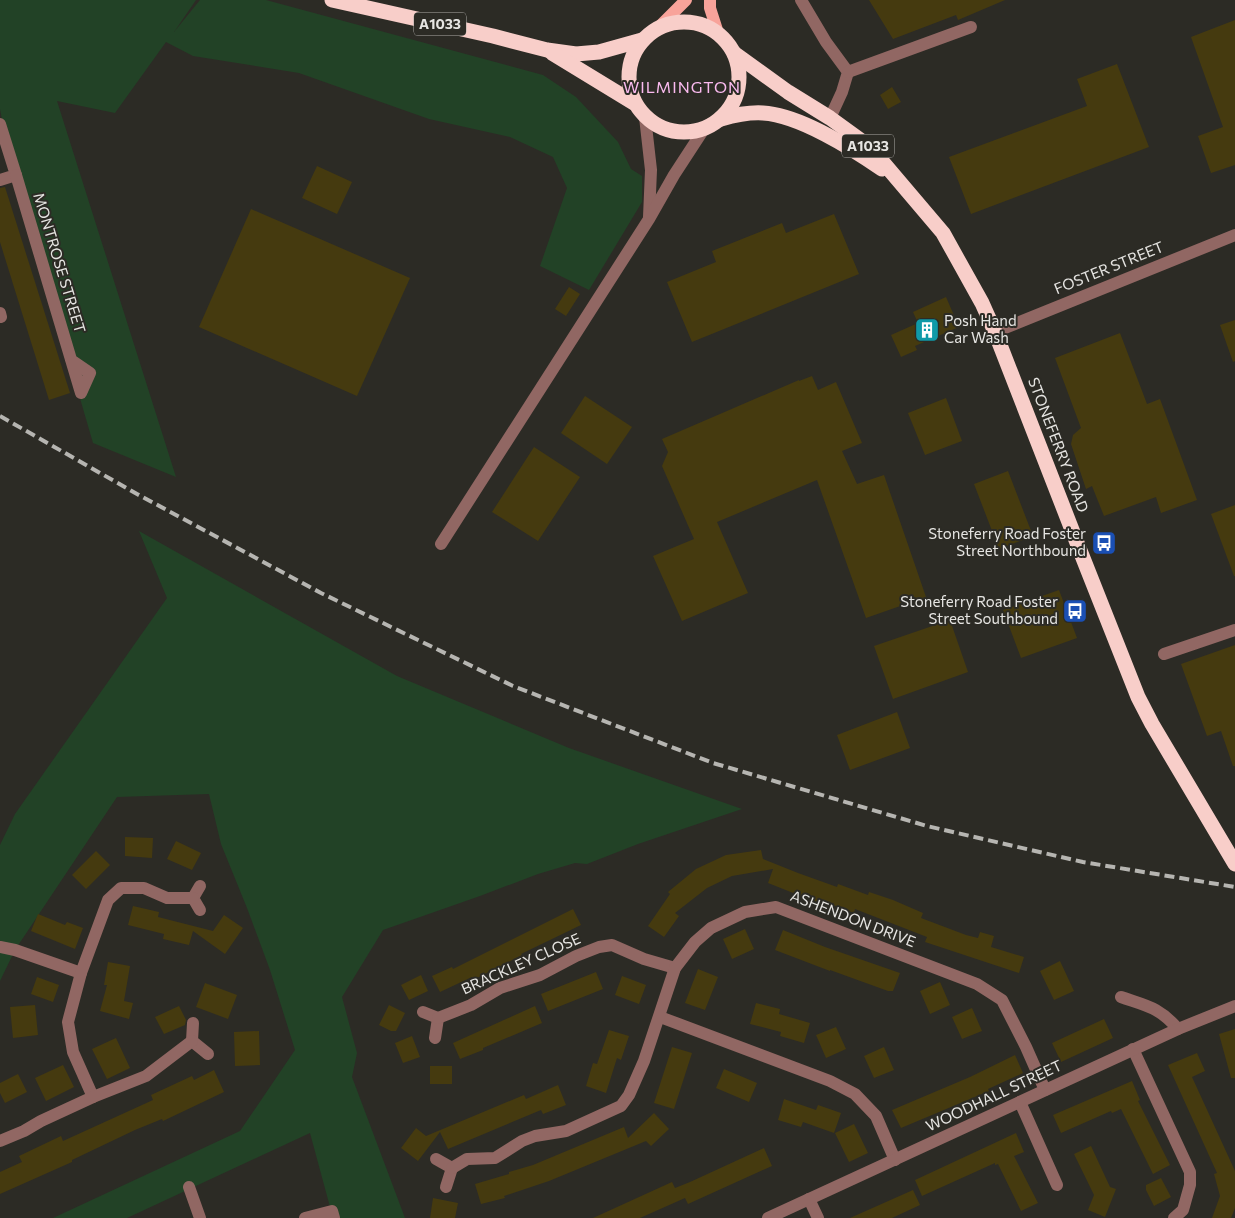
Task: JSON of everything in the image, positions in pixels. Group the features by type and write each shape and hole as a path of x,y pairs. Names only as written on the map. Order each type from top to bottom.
{"highway":[{"name":"A1033","path":"332,0 547,50 576,54 598,52 642,40"},
{"path":"689,22 704,25 718,33 734,53 739,70 739,88 732,105 721,119 704,129 689,133 672,132 658,127 644,117 634,103 629,87 628,70 633,54 642,40 659,28 674,23 689,22"},
{"name":"A1033","path":"547,50 634,103"},
{"name":"STONEFERRY ROAD","path":"734,53 870,147 943,233 982,303 995,332 1138,697 1235,864"},
{"name":"STONEFERRY ROAD","path":"721,119 744,113 766,113 792,119 848,146 900,182"}],"main road":[{"path":"659,28 686,0"},
{"path":"710,0 710,8 718,33"}],"street":[{"path":"802,0 826,42 848,72"},
{"path":"848,72 971,27"},
{"path":"830,118 842,92 848,72"},
{"path":"644,117 651,170 649,220"},
{"name":"MONTROSE STREET","path":"0,124 71,360"},
{"path":"441,544 649,220 674,175 704,129"},
{"path":"0,180 16,175"},
{"name":"FOSTER STREET","path":"995,332 1235,235"},
{"path":"1164,654 1235,630"},
{"path":"193,898 200,886"},
{"path":"93,1097 73,1052 68,1022 81,973 108,900 121,888 144,888 167,898 193,898"},
{"path":"193,898 200,910"},
{"name":"ASHENDON DRIVE","path":"452,1168 467,1159 495,1158 522,1141 534,1136 566,1131 621,1106 629,1095 660,1017 675,968 695,942 710,928 745,912 776,907 978,984 1002,1000 1045,1090"},
{"name":"BRACKLEY CLOSE","path":"438,1018 471,1005 500,988 540,975 576,956 599,947 612,946 644,959 675,968"},
{"path":"0,947 15,950 81,973"},
{"path":"1121,997 1160,1011 1178,1029"},
{"name":"WOODHALL STREET","path":"768,1218 1133,1049 1235,1006"},
{"path":"423,1012 438,1018 435,1038"},
{"path":"660,1017 830,1081 855,1094 876,1116 895,1160"},
{"path":"0,1141 93,1097 146,1076 192,1041 193,1023"},
{"path":"192,1041 208,1054"},
{"path":"1133,1049 1190,1172 1190,1184 1183,1210 1174,1218"},
{"path":"1020,1102 1057,1185"},
{"path":"436,1159 452,1168 446,1187"},
{"path":"189,1187 200,1218"},
{"path":"810,1199 818,1218"},
{"path":"305,1218 333,1215"}],"green space":[{"path":"0,0 196,0 174,32 200,0 266,0 543,75 576,97 618,142 631,169 642,176 642,202 589,290 540,266 567,188 553,157 510,137 429,119 299,73 193,56 166,42 115,113 57,101 176,477 93,443 8,151 0,109"},
{"path":"139,531 397,676 569,748 742,809 638,844 587,864 575,863 538,874 383,930 342,997 357,1053 352,1077 405,1218 333,1218 310,1133 127,1218 53,1218 240,1131 295,1050 270,970 221,844 209,794 117,797 15,950 0,981 0,845 15,814 167,598"}],"building":[{"path":"869,0 1005,0 958,20 956,15 893,39"},
{"path":"1235,20 1235,165 1211,173 1198,136 1223,127 1191,37"},
{"path":"1117,64 1149,147 971,214 949,157 1087,106 1077,79"},
{"path":"892,87 901,102 888,109 880,95"},
{"path":"317,166 352,182 337,214 302,198"},
{"path":"5,187 70,393 49,400 0,242 0,188"},
{"path":"251,209 410,278 357,396 199,327"},
{"path":"834,214 859,274 692,342 667,282 716,262 712,251 782,223 786,233"},
{"path":"569,287 580,294 566,316 555,309"},
{"name":"Posh Hand Car Wash","path":"946,297 959,327 915,346 917,350 901,357 891,335 918,323 913,312"},
{"path":"1235,320 1235,361 1233,362 1220,325"},
{"path":"1120,333 1147,404 1160,399 1197,500 1161,513 1156,497 1104,516 1092,486 1086,489 1071,444 1073,435 1081,428 1055,358"},
{"path":"812,376 818,390 836,382 862,443 842,451 857,484 884,475 926,597 866,618 817,480 717,522 748,593 682,621 653,556 694,539 662,466 668,452 662,439"},
{"path":"585,396 632,427 607,464 561,433"},
{"path":"946,398 962,441 925,455 908,413"},
{"path":"534,447 580,477 538,541 492,512"},
{"path":"1008,471 1033,536 999,549 974,484"},
{"path":"1235,505 1235,576 1234,576 1211,514"},
{"path":"1059,590 1077,638 1021,658 1003,610"},
{"path":"950,620 968,672 893,699 874,646"},
{"path":"1235,645 1235,766 1233,766 1221,731 1207,736 1181,664"},
{"path":"897,712 910,748 850,770 837,735"},
{"path":"125,837 153,838 152,858 125,856"},
{"path":"176,841 201,853 192,870 167,859"},
{"path":"761,850 763,859 798,873 837,887 838,884 868,895 869,892 893,900 923,913 921,918 966,935 978,938 980,932 994,936 991,947 1024,957 1019,973 925,942 927,937 855,909 854,913 822,901 821,904 768,883 773,869 732,876 707,888 675,913 679,916 664,937 648,926 670,894 668,892 696,869 726,855"},
{"path":"96,851 110,865 86,889 72,875"},
{"path":"133,906 159,912 158,917 213,931 224,915 243,928 225,954 193,931 189,945 163,939 164,934 128,925"},
{"path":"573,909 581,925 473,980 472,977 440,992 432,976 452,967 453,969"},
{"path":"38,914 65,925 67,922 83,928 75,949 31,931"},
{"path":"745,929 754,949 732,959 723,939"},
{"path":"783,930 900,973 893,991 888,991 830,971 775,950"},
{"path":"1060,961 1074,991 1054,1000 1040,971"},
{"path":"108,962 130,966 124,1001 133,1003 129,1019 100,1011 107,985 104,985"},
{"path":"698,969 718,977 705,1010 685,1003"},
{"path":"596,972 603,989 548,1011 541,994"},
{"path":"421,975 428,991 409,1000 401,985"},
{"path":"622,976 646,985 639,1004 615,995"},
{"path":"37,977 59,985 53,1002 31,994"},
{"path":"940,982 950,1005 930,1014 920,991"},
{"path":"205,983 237,995 228,1019 196,1007"},
{"path":"756,1003 780,1009 779,1014 810,1023 804,1043 780,1036 781,1032 750,1024"},
{"path":"35,1005 38,1035 13,1038 10,1007"},
{"path":"389,1005 405,1013 396,1031 391,1031 379,1025"},
{"path":"179,1006 186,1020 185,1025 164,1034 155,1017"},
{"path":"535,1006 542,1023 460,1059 453,1043"},
{"path":"972,1008 982,1031 962,1039 952,1017"},
{"path":"1104,1019 1113,1038 1061,1062 1052,1043"},
{"path":"836,1027 846,1049 826,1058 816,1035"},
{"path":"1235,1029 1235,1078 1231,1078 1219,1034"},
{"path":"609,1030 629,1036 621,1060 617,1058 606,1093 586,1086 593,1063 597,1064"},
{"path":"259,1031 260,1065 235,1066 234,1032"},
{"path":"412,1036 420,1057 403,1063 395,1043"},
{"path":"116,1038 130,1068 107,1079 92,1049"},
{"path":"672,1047 692,1053 674,1109 654,1103"},
{"path":"884,1047 894,1070 874,1078 864,1056"},
{"path":"1197,1053 1205,1071 1192,1077 1235,1171 1235,1208 1231,1218 1212,1218 1220,1196 1214,1174 1217,1173 1168,1065"},
{"path":"1015,1055 1023,1073 988,1089 989,1091 901,1128 892,1110 970,1077"},
{"path":"63,1065 74,1087 46,1101 35,1078"},
{"path":"430,1066 452,1066 452,1084 430,1084"},
{"path":"724,1069 757,1083 749,1102 716,1088"},
{"path":"214,1070 224,1092 163,1121 162,1119 135,1130 72,1160 72,1162 0,1194 0,1172 22,1162 19,1156 61,1136 63,1141 153,1100 151,1095 192,1076 194,1080"},
{"path":"18,1074 27,1092 5,1103 0,1093 0,1083"},
{"path":"1132,1081 1140,1100 1138,1101 1170,1165 1153,1174 1121,1109 1112,1113 1111,1111 1061,1133 1053,1115"},
{"path":"558,1085 566,1105 543,1114 541,1110 448,1149 440,1132 418,1161 401,1148 416,1128 426,1136 524,1095 526,1099"},
{"path":"784,1099 816,1110 818,1105 841,1113 834,1133 803,1122 801,1127 778,1120"},
{"path":"654,1113 669,1129 651,1146 646,1141 549,1181 504,1196 505,1198 481,1204 475,1184 533,1165 624,1127 628,1138"},
{"path":"854,1124 868,1153 849,1162 835,1133"},
{"path":"1016,1133 1024,1152 1014,1156 1038,1203 1021,1211 998,1164 995,1165 995,1163 922,1196 915,1180"},
{"path":"1091,1146 1110,1187 1116,1189 1105,1217 1088,1210 1094,1195 1074,1154"},
{"path":"764,1148 772,1166 688,1204 685,1198 640,1218 593,1218 672,1182 675,1188 690,1182"},
{"path":"1161,1178 1171,1197 1154,1206 1146,1190 1146,1185"},
{"path":"913,1190 920,1205 892,1218 850,1218"},
{"path":"433,1198 458,1203 455,1218 430,1218"}],"railway":[{"path":"0,416 137,494 321,593 513,686 713,763 927,826 1083,862 1235,887"}],"place":[{"name":"Posh Hand Car Wash","path":"927,330"},
{"name":"Stoneferry Road Foster Street Northbound","path":"1104,543"},
{"name":"Stoneferry Road Foster Street Southbound","path":"1075,611"}],"district":[{"name":"WILMINGTON","path":"682,87"}]}
